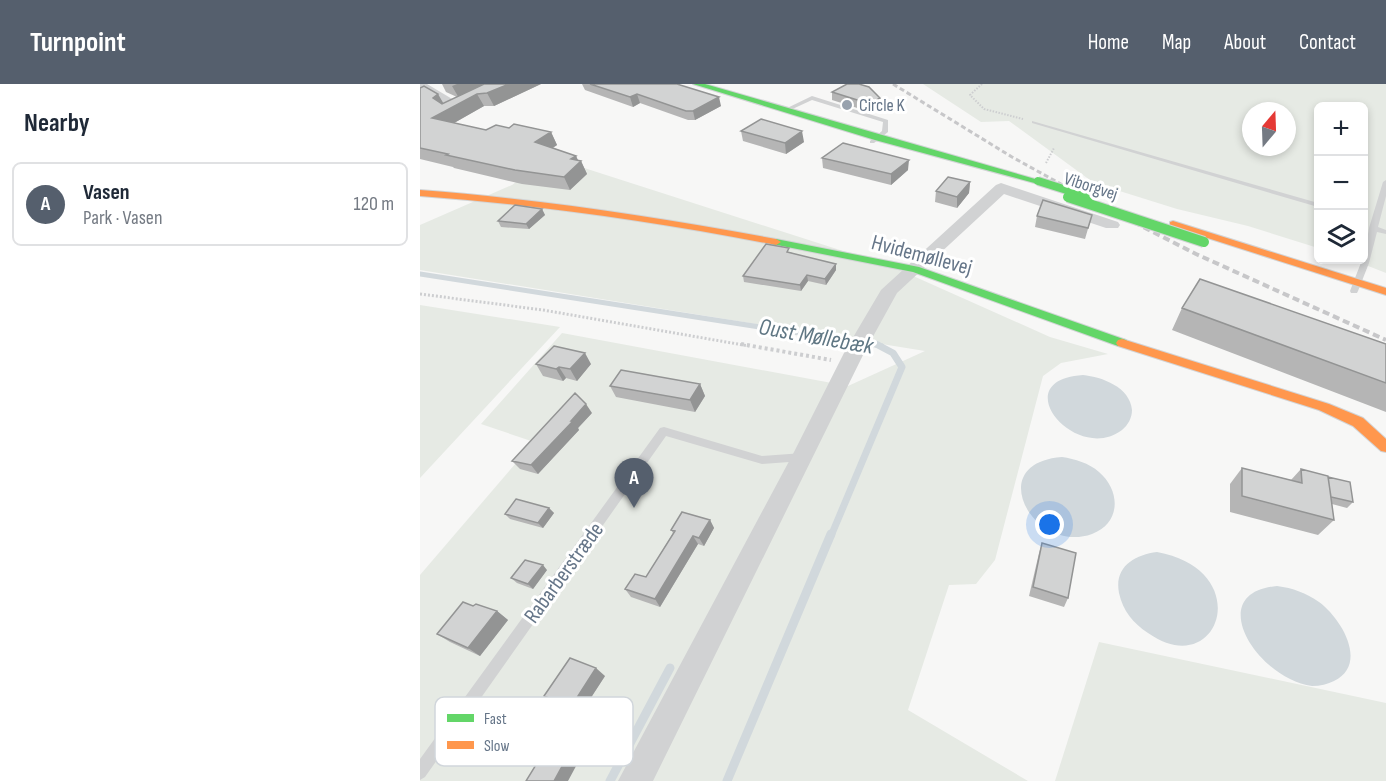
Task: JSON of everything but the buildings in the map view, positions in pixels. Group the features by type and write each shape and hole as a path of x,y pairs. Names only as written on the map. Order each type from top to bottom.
{"street":[{"name":"Viborgvej","path":"697,84 1068,197 1204,242 1356,287 1386,292"},
{"path":"420,85 458,106"},
{"name":"Viborgvej","path":"1009,180 1038,181 1153,218 1356,287 1386,302"},
{"path":"635,781 803,457 856,348 890,290 1009,180 1112,225"},
{"name":"Hvidemøllevej","path":"420,193 479,197 706,228 915,269 1075,328 1324,407 1358,422 1386,447"}],"lane":[{"path":"784,111 812,98 886,121 885,132 875,140"},
{"path":"1034,122 1314,204"},
{"path":"1356,287 1374,225 1383,205 1386,182"},
{"path":"1368,221 1386,232"},
{"name":"Rabarberstræde","path":"473,697 664,431 762,459 803,457"},
{"name":"Rabarberstræde","path":"420,771 435,750"}],"path":[{"path":"982,84 970,95 984,109 1034,122"},
{"path":"1044,166 1054,148"},
{"path":"420,294 856,348"}],"shaded area":[{"path":"923,84 1386,84 1386,273 1363,264 1368,264 1368,102 1314,102 1314,247 1248,226 1177,209 1094,183 1009,121 981,122"},
{"path":"550,157 893,267 1050,337 1108,354 1061,363 1043,376 995,560 976,584 949,585 908,710 1028,781 420,781 420,575 534,442 481,424 562,333 848,386 925,351 420,270 420,225 512,185"},
{"path":"420,305 560,327 420,478"},
{"path":"1083,375 1106,381 1121,389 1126,395 1132,413 1122,430 1104,438 1085,437 1069,429 1056,418 1048,404 1049,391 1060,380"},
{"path":"1062,457 1091,466 1099,472 1111,488 1115,506 1113,515 1102,529 1092,534 1071,537 1052,532 1036,520 1025,506 1021,490 1025,475 1038,463"},
{"path":"1157,552 1188,563 1208,579 1217,599 1217,618 1208,634 1193,644 1173,645 1148,633 1133,621 1123,605 1118,584 1123,569 1134,559"},
{"path":"1277,586 1299,591 1319,602 1336,619 1343,630 1348,641 1350,664 1334,681 1312,686 1292,680 1273,668 1257,653 1246,636 1241,619 1243,604 1255,592"},
{"path":"1099,642 1386,703 1386,781 1055,781"}],"waterway":[{"name":"Oust Møllebæk","path":"420,274 879,346"},
{"name":"Oust Møllebæk","path":"831,536 902,367 893,353 879,346"},
{"name":"Oust Møllebæk","path":"727,781 831,534"},
{"path":"633,738 670,668"},
{"path":"610,781 618,766"}],"railway":[{"path":"893,84 1012,157 1088,199"},
{"path":"1085,197 1196,254 1386,340"}],"traffic: fast":[{"path":"697,84 878,138 1038,181"},
{"path":"1038,181 1089,197"},
{"path":"1068,197 1204,242"},
{"path":"776,242 915,269 1122,343"}],"traffic: slow":[{"path":"420,193 599,212 776,242"},
{"path":"1173,224 1386,292"},
{"path":"1122,343 1324,407 1358,422 1386,447"}],"place":[{"name":"Circle K","path":"847,105"},
{"name":"Vasen","path":"634,508"}]}
